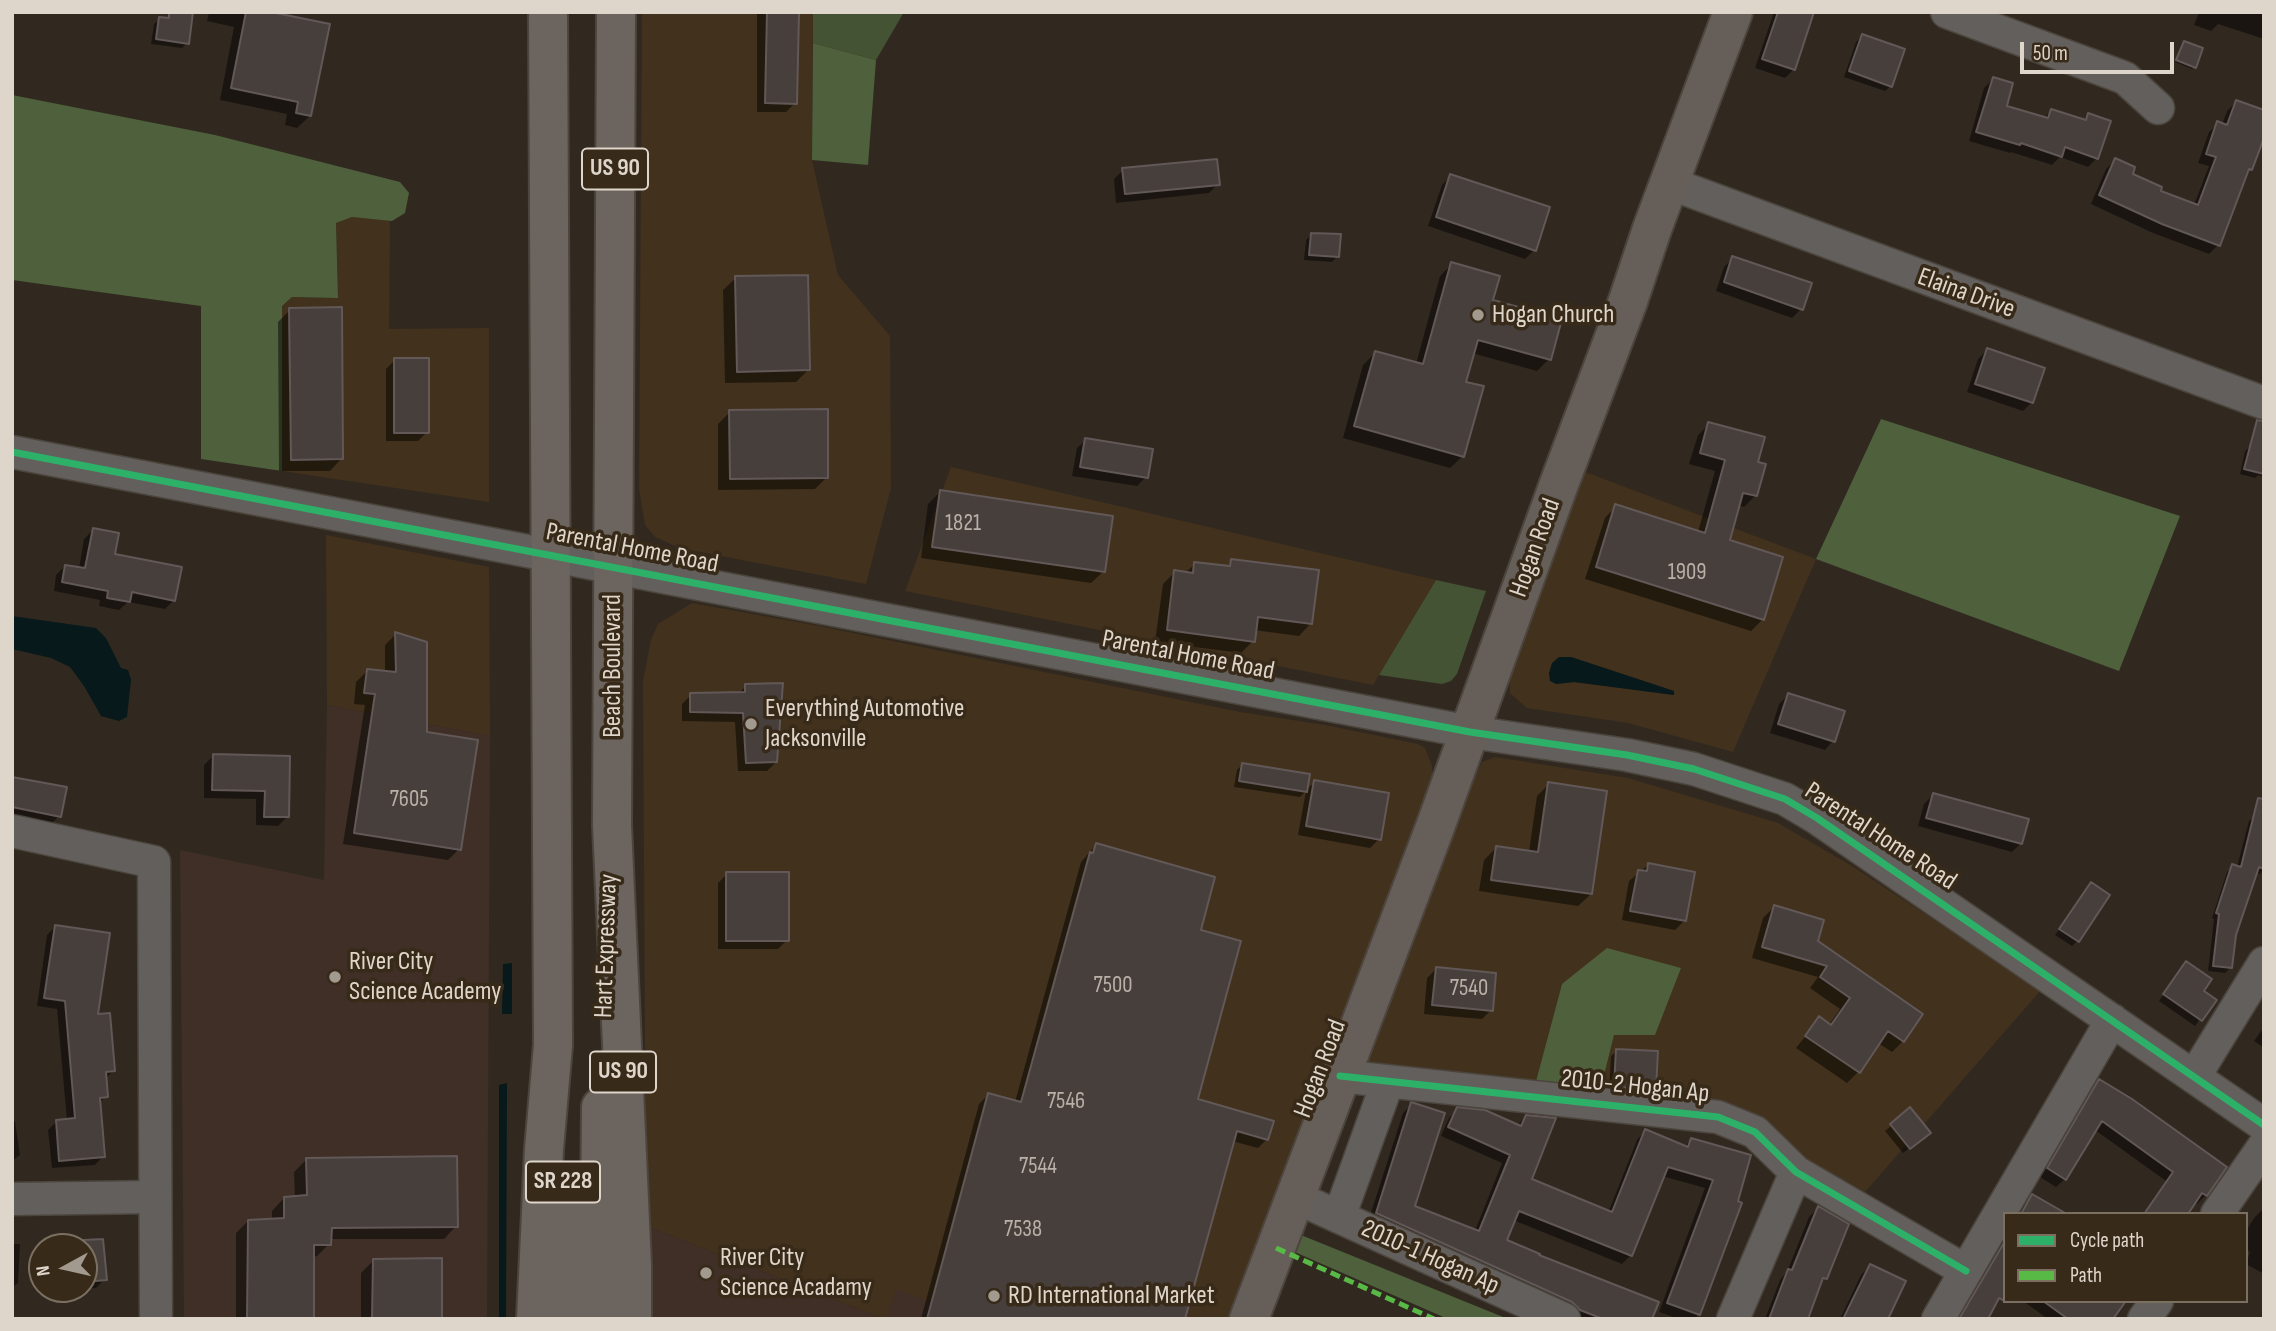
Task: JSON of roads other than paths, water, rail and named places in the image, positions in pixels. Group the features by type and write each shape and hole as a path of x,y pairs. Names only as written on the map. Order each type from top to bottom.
{"highway":[{"name":"US 90","path":"536,1319 543,1160 553,1045 548,12"},
{"name":"Beach Boulevard","path":"616,12 612,825 632,1319"},
{"name":"Hart Expressway","path":"598,1319 599,1186 612,825"},
{"name":"SR 228","path":"553,1045 566,1232 568,1319"}],"main road":[{"name":"Hogan Road","path":"1250,1319 1423,861 1733,12"}],"street":[{"path":"1947,12 2125,78 2158,108"},
{"name":"Elaina Drive","path":"1669,183 2264,403"},
{"name":"Parental Home Road","path":"12,452 1469,732 1627,755 1694,769 1785,799 1871,853 2264,1125"},
{"path":"12,831 154,862 156,1319"},
{"path":"2194,1077 2264,963"},
{"path":"1938,1319 2112,1020"},
{"name":"2010-2 Hogan Ap","path":"1340,1076 1718,1117 1755,1132 1796,1172 1966,1271"},
{"path":"1339,1217 1388,1081"},
{"path":"2218,1212 2264,1146"},
{"path":"1733,1319 1796,1172"},
{"path":"12,1199 154,1197"},
{"name":"2010-1 Hogan Ap","path":"1295,1197 1564,1319"},
{"path":"2144,1319 2156,1303"}],"place":[{"name":"Hogan Church","path":"1478,315"},
{"name":"Everything Automotive Jacksonville","path":"751,724"},
{"name":"River City Science Academy","path":"335,977"},
{"name":"River City Science Acadamy","path":"706,1273"},
{"name":"RD International Market","path":"994,1296"}]}
